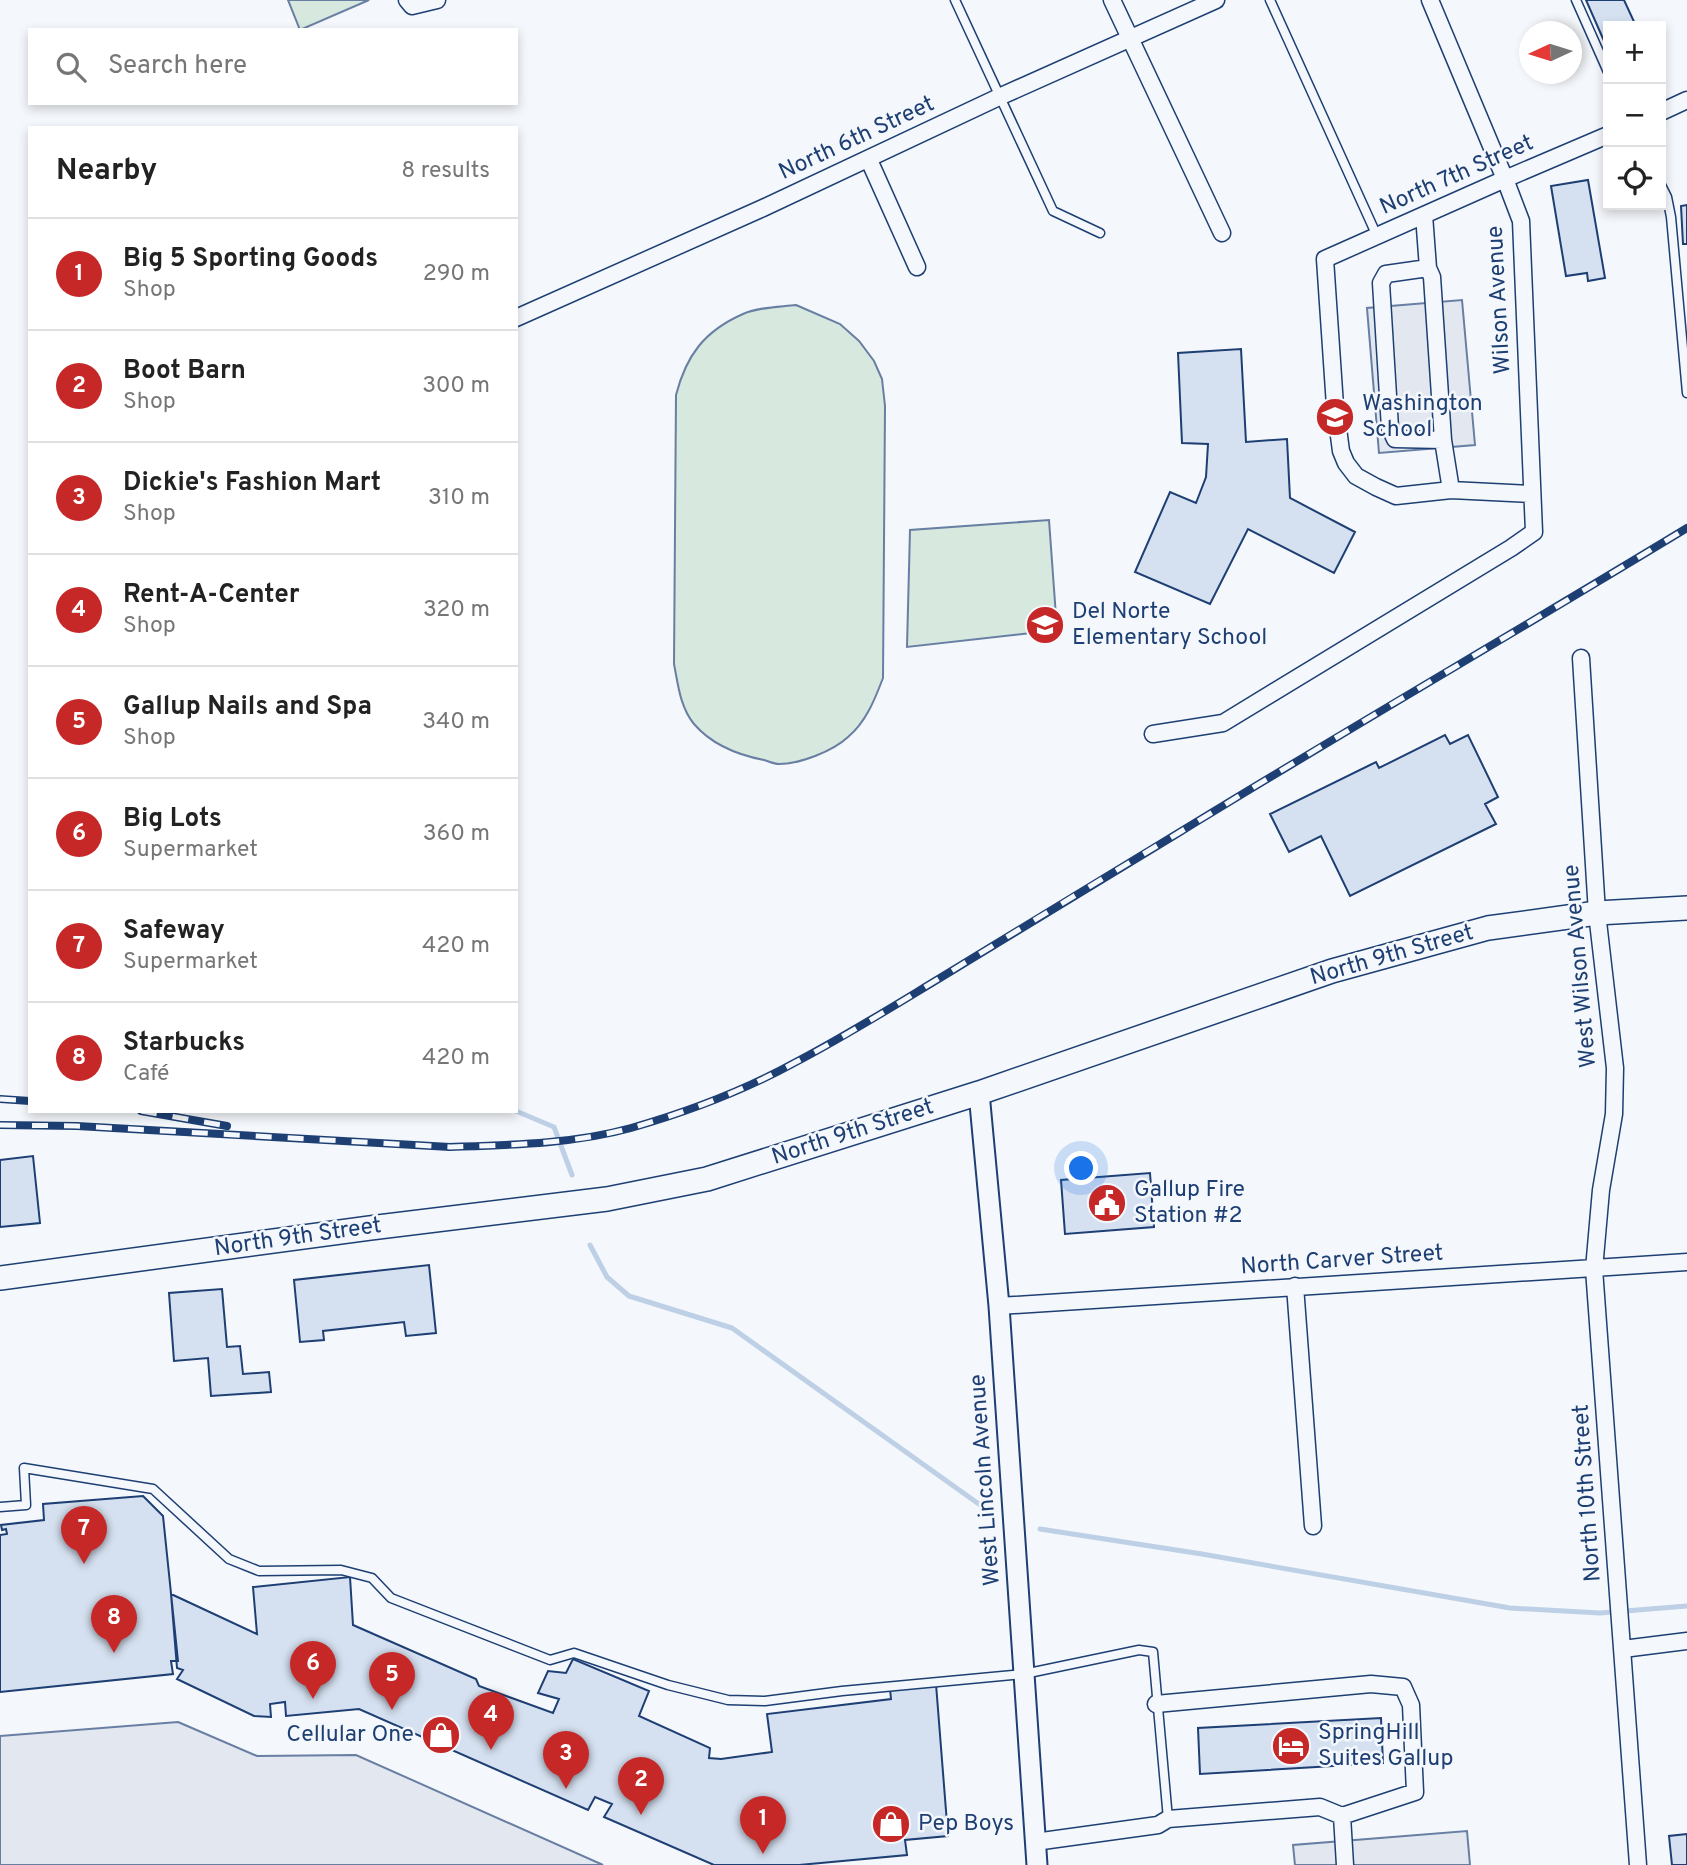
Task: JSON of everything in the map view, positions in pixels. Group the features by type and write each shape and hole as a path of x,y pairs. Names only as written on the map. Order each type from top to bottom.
{"main road":[{"name":"North 9th Street","path":"0,1278 607,1199 707,1180 979,1093 1332,971 1488,928 1597,913 1687,908"}],"street":[{"path":"410,3 437,0"},
{"path":"1112,0 1222,233"},
{"name":"North 6th Street","path":"518,317 869,160 999,97 1216,0"},
{"name":"Wilson Avenue","path":"1153,734 1223,723 1534,532 1521,221 1430,0"},
{"path":"1666,110 1687,100"},
{"name":"North 7th Street","path":"1451,490 1396,496 1356,476 1346,463 1340,451 1335,406 1325,260 1603,137"},
{"path":"869,160 917,267"},
{"path":"1424,215 1428,268 1432,277 1443,440 1451,490 1532,494"},
{"path":"1428,268 1386,274 1381,283 1390,428 1395,439 1443,440"},
{"name":"West Wilson Avenue","path":"1581,658 1597,913 1615,1068 1614,1114 1601,1190 1594,1269"},
{"name":"West Lincoln Avenue","path":"979,1093 999,1306 1037,1865"},
{"name":"North Carver Street","path":"999,1306 1687,1262"},
{"name":"North 10th Street","path":"1594,1269 1623,1648"},
{"path":"1295,1286 1313,1526"},
{"path":"1638,1865 1623,1648 1687,1642"},
{"path":"1035,1842 1158,1825 1168,1819 1320,1807 1342,1816 1415,1792 1410,1705 1403,1687 1371,1684 1156,1704"},
{"path":"1342,1816 1345,1865"}],"lane":[{"path":"955,0 1053,211 1100,233"},
{"path":"1270,0 1377,236"},
{"path":"1576,0 1603,61"},
{"path":"1666,195 1671,216 1687,393"},
{"path":"0,1507 26,1505 24,1468 153,1489 229,1559 259,1571 341,1570 372,1578 391,1598 550,1660 574,1653 668,1685 728,1700 765,1701 1024,1674 1139,1650 1153,1652 1168,1819"}],"shaded area":[{"path":"288,0 369,0 305,28 299,28"},
{"path":"1462,300 1475,445 1379,453 1367,308"},
{"path":"796,305 840,324 859,341 874,361 882,379 885,406 883,678 865,717 848,737 816,756 779,764 735,752 709,738 689,717 680,695 674,664 676,395 691,357 717,328 749,312"},
{"path":"1049,520 1057,630 907,647 910,530"},
{"path":"178,1722 257,1756 356,1755 603,1865 0,1865 0,1736"},
{"path":"1467,1831 1470,1865 1295,1865 1293,1845"}],"building":[{"path":"1586,0 1624,0 1634,21 1603,21 1603,39"},
{"path":"1588,180 1605,278 1588,281 1587,273 1566,276 1551,186"},
{"path":"1687,205 1687,244 1683,244 1681,206"},
{"path":"1241,349 1246,442 1287,439 1290,498 1355,532 1334,573 1248,529 1210,604 1135,572 1170,492 1196,503 1206,477 1208,444 1182,443 1178,353"},
{"path":"1445,735 1450,744 1468,735 1498,797 1485,804 1496,824 1350,896 1321,836 1289,852 1270,814 1376,762 1379,768"},
{"path":"33,1156 40,1223 0,1227 0,1160"},
{"name":"Gallup Fire Station #2","path":"1150,1173 1154,1227 1065,1234 1061,1180"},
{"path":"429,1265 436,1333 406,1336 404,1322 323,1331 324,1340 300,1342 294,1280"},
{"path":"222,1289 227,1347 240,1346 243,1374 269,1372 271,1392 211,1396 208,1358 174,1361 169,1293"},
{"path":"143,1496 163,1516 178,1661 171,1661 173,1674 0,1692 0,1535 7,1534 1,1525 44,1520 43,1504"},
{"path":"350,1577 353,1625 476,1679 479,1686 553,1713 559,1699 538,1693 548,1671 566,1673 573,1659 649,1691 639,1716 710,1748 709,1758 721,1759 772,1752 767,1714 891,1699 890,1689 936,1684 948,1836 905,1840 907,1855 799,1865 714,1865 604,1817 612,1804 595,1797 588,1810 359,1709 286,1716 285,1702 270,1704 271,1717 254,1716 177,1679 183,1670 177,1668 171,1594 257,1634 253,1587"},
{"name":"SpringHill Suites Gallup","path":"1381,1718 1383,1763 1200,1774 1198,1728"},
{"path":"1687,1834 1687,1865 1672,1865 1669,1836"}],"waterway":[{"path":"518,1112 554,1127 572,1175"},
{"path":"590,1245 607,1277 629,1296 732,1328 983,1507"},
{"path":"1040,1529 1202,1554 1510,1608 1600,1613 1687,1606"}],"railway":[{"path":"0,1125 77,1126 450,1147 541,1143 587,1137 631,1128 694,1108 775,1073 850,1032 1687,528"},
{"path":"0,1099 28,1101"},
{"path":"152,1113 227,1126"}],"place":[{"name":"Washington School","path":"1335,417"},
{"name":"Del Norte Elementary School","path":"1045,625"},
{"name":"Gallup Fire Station #2","path":"1107,1203"},
{"name":"Safeway","path":"84,1564"},
{"name":"Starbucks","path":"114,1653"},
{"name":"Big Lots","path":"313,1699"},
{"name":"Gallup Nails and Spa","path":"392,1710"},
{"name":"Cellular One","path":"441,1735"},
{"name":"SpringHill Suites Gallup","path":"1291,1746"},
{"name":"Rent-A-Center","path":"491,1750"},
{"name":"Dickie's Fashion Mart","path":"566,1789"},
{"name":"Boot Barn","path":"641,1815"},
{"name":"Pep Boys","path":"891,1824"},
{"name":"Big 5 Sporting Goods","path":"763,1854"}]}
